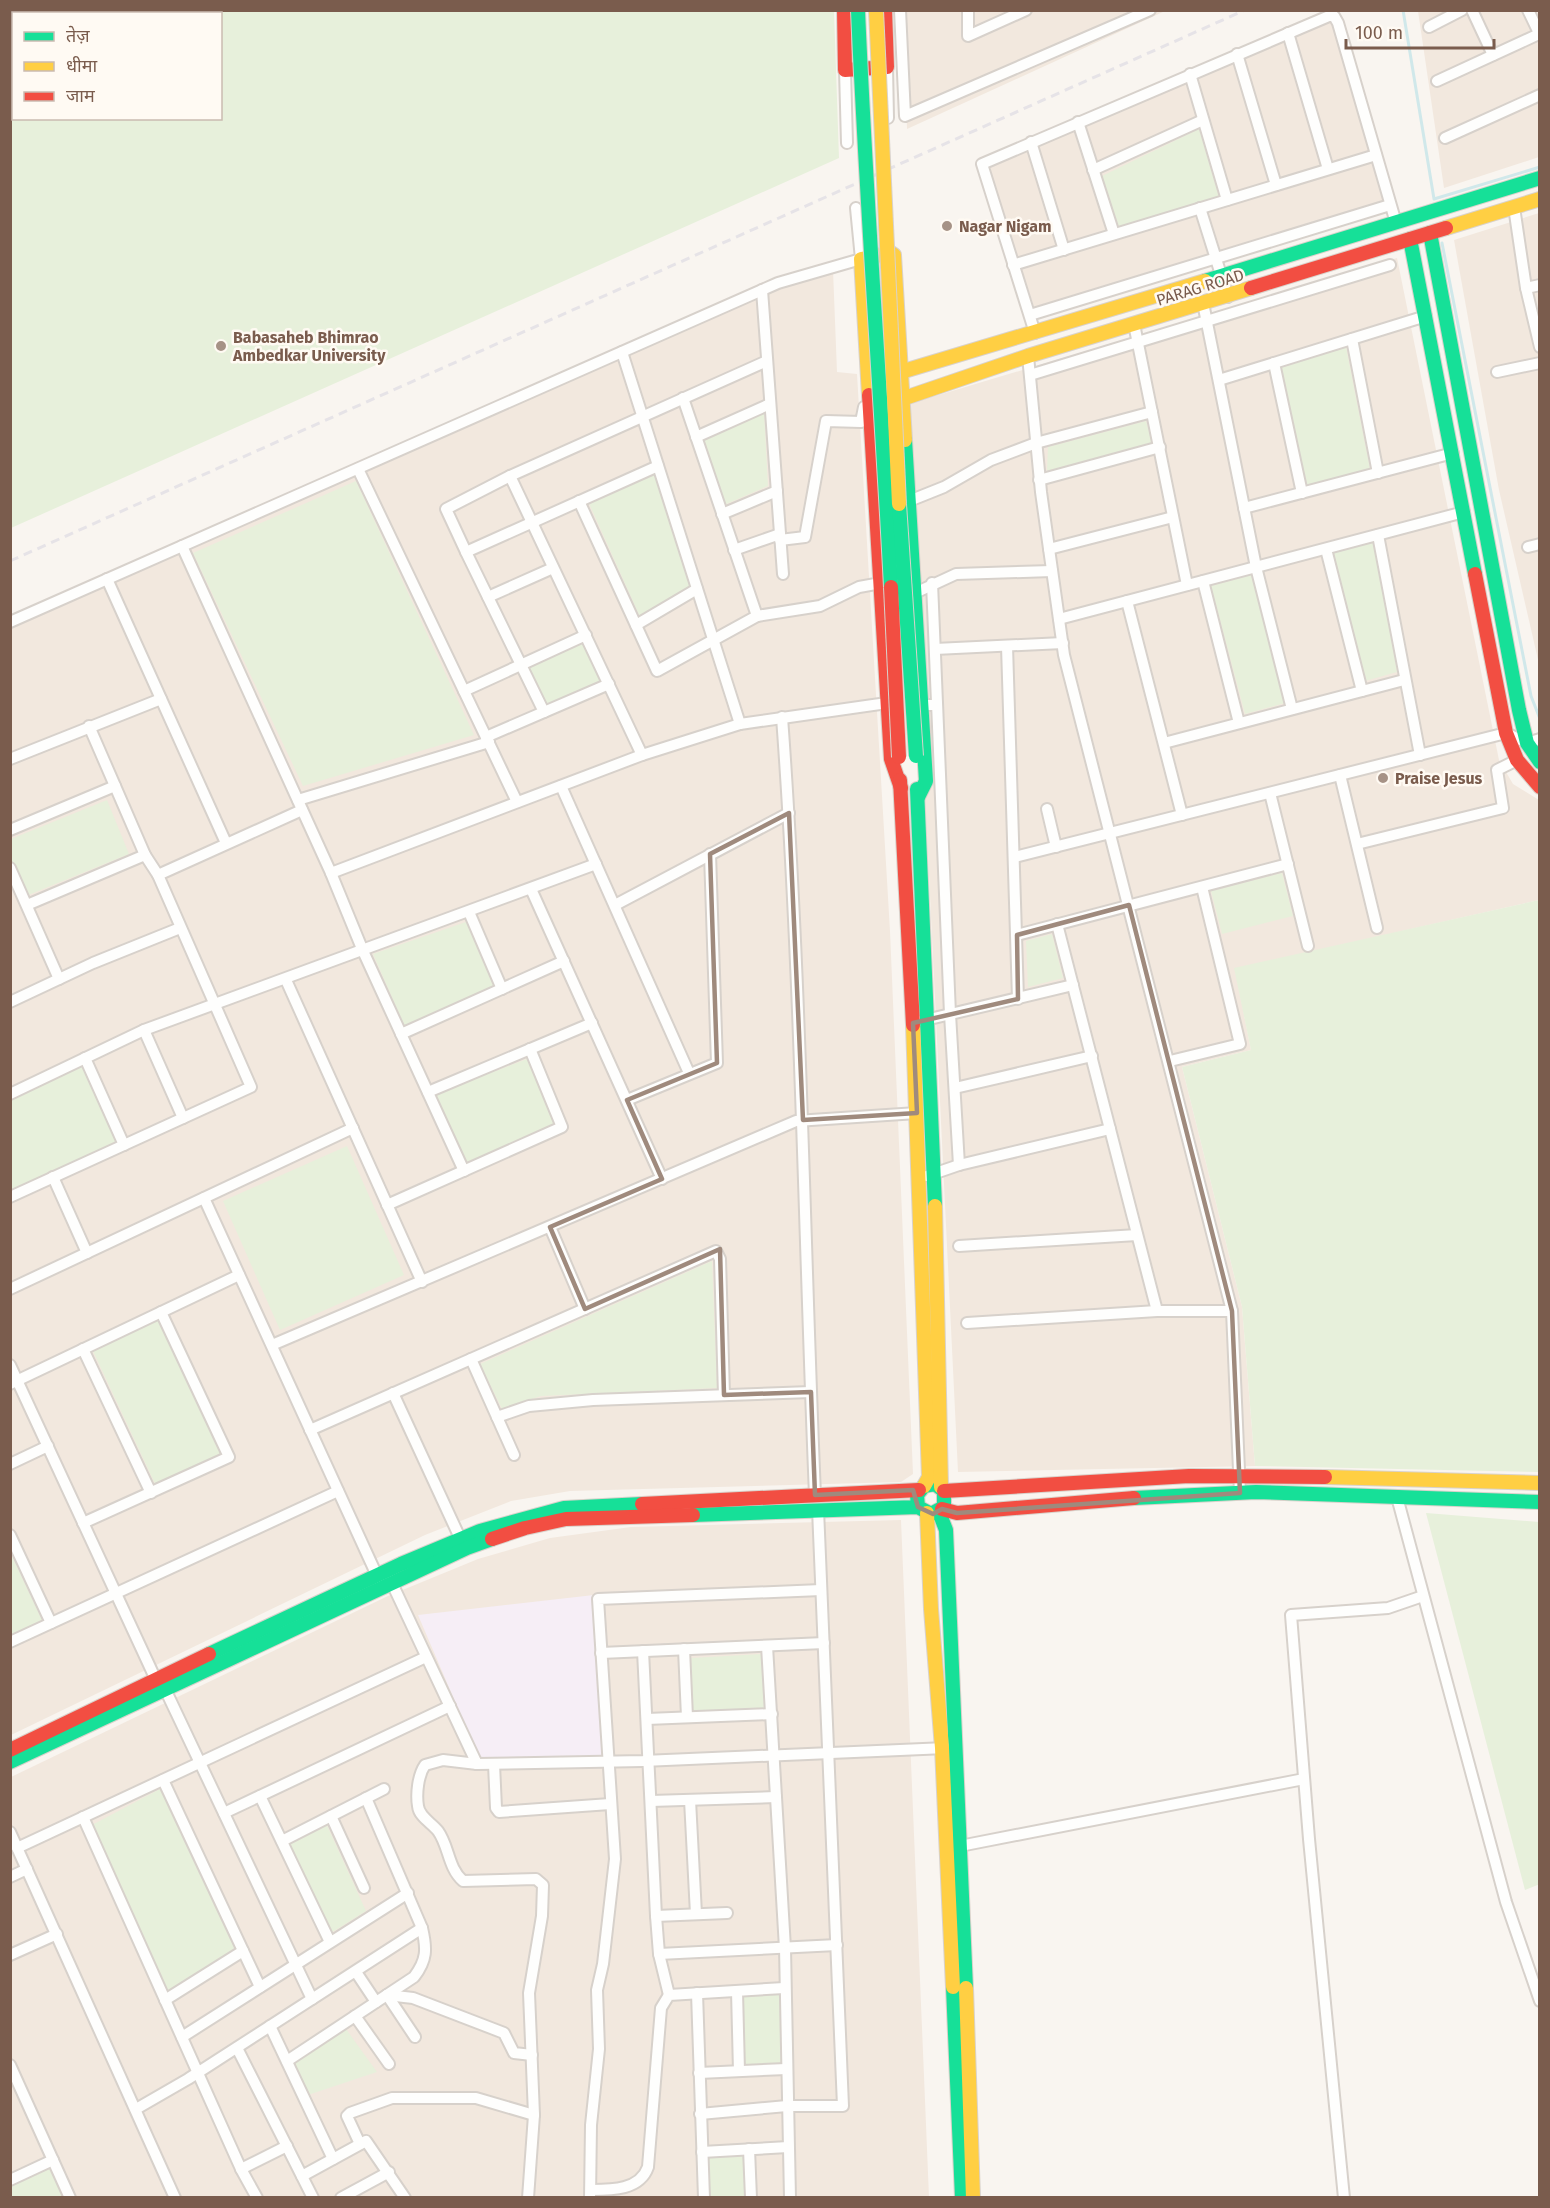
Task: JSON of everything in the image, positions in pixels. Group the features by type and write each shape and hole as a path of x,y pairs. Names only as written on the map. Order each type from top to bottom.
{"street":[{"path":"844,10 847,143"},
{"path":"858,10 866,192 881,395 917,1113 939,1263 942,1489 946,1503 932,1510"},
{"path":"876,10 892,390 916,756 927,1020 929,1477 916,1501 932,1510"},
{"path":"885,10 888,130"},
{"path":"900,10 905,117 1150,10"},
{"path":"968,10 968,36 1026,10"},
{"path":"1429,27 1462,10"},
{"path":"1472,10 1493,55"},
{"path":"1437,81 1539,35 1528,10"},
{"path":"1033,325 982,164 1329,15 1334,16 1393,214"},
{"path":"1288,33 1328,170"},
{"path":"1238,54 1275,185"},
{"path":"845,70 887,67"},
{"path":"1190,74 1227,200"},
{"path":"1445,138 1539,95"},
{"path":"1093,170 1203,120"},
{"path":"1078,122 1114,234"},
{"path":"1031,142 1064,250"},
{"path":"1013,265 1376,155"},
{"name":"PARAG ROAD","path":"869,377 901,373 1033,325 1393,214 1439,209 1539,178"},
{"name":"PARAG ROAD","path":"870,406 903,399 1028,356 1228,297 1539,199"},
{"path":"889,200 926,781 918,797"},
{"path":"1514,207 1526,288 1539,347"},
{"path":"734,550 780,537 805,537 826,421 861,422 864,420 856,208"},
{"path":"1200,208 1228,297"},
{"path":"1439,209 1444,228"},
{"path":"1430,233 1539,762"},
{"path":"1410,239 1506,733 1517,760 1525,773 1539,787"},
{"path":"10,622 762,291 866,256 894,255"},
{"path":"858,259 869,377 891,759 901,788"},
{"path":"1030,375 1390,265"},
{"path":"1526,288 1539,285"},
{"path":"762,291 783,574"},
{"path":"1203,303 1256,567 1292,709"},
{"path":"1219,380 1426,316"},
{"path":"1134,324 1187,585"},
{"path":"1352,339 1378,473"},
{"path":"622,352 740,724"},
{"path":"1028,356 1039,480 1063,643 1232,1311 1240,1493"},
{"path":"544,712 446,509 510,476 767,361"},
{"path":"1274,363 1302,493"},
{"path":"1497,372 1539,363"},
{"path":"683,398 757,616"},
{"path":"696,437 770,404"},
{"path":"909,501 944,487 991,460 1036,443 1152,412"},
{"path":"1039,480 1160,447"},
{"path":"1244,508 1453,453"},
{"path":"466,552 658,466"},
{"path":"358,469 518,802"},
{"path":"510,476 642,755"},
{"path":"722,514 777,490"},
{"path":"579,501 657,670 757,616 820,606 859,587 881,583"},
{"path":"1059,619 1464,512"},
{"path":"1049,549 1173,517"},
{"path":"1378,535 1420,755"},
{"path":"182,546 464,1171"},
{"path":"1326,549 1362,691"},
{"path":"488,597 554,568"},
{"path":"915,592 956,574 1052,571"},
{"path":"107,579 226,843"},
{"path":"1203,581 1239,723"},
{"path":"932,583 950,1014 959,1165"},
{"path":"636,625 697,589"},
{"path":"1127,601 1182,815"},
{"path":"464,691 585,635"},
{"path":"935,649 1063,643"},
{"path":"1007,646 1016,857 1018,999"},
{"path":"1164,743 1404,680"},
{"path":"158,875 300,805 487,739 609,684"},
{"path":"10,759 160,699"},
{"path":"331,873 642,755 740,724 887,702 921,706 937,705"},
{"path":"782,717 789,813 803,1120 815,1495"},
{"path":"10,1197 251,1087 217,1005 180,928 158,875 146,855 89,726"},
{"path":"1016,857 1506,733 1533,741"},
{"path":"1357,844 1503,808 1497,770 1517,760"},
{"path":"1340,775 1377,928"},
{"path":"10,830 115,786"},
{"path":"561,786 689,1073"},
{"path":"1270,793 1308,946"},
{"path":"1047,809 1056,847"},
{"path":"615,905 789,813"},
{"path":"627,1100 717,1063 710,854"},
{"path":"27,905 146,855"},
{"path":"12,1091 144,1030 286,980 596,864"},
{"path":"1017,935 1288,864"},
{"path":"10,868 59,979"},
{"path":"1170,1061 1240,1044 1202,887"},
{"path":"531,889 662,1179"},
{"path":"469,912 502,989"},
{"path":"1057,924 1157,1311"},
{"path":"10,1002 180,928"},
{"path":"401,1034 564,961"},
{"path":"286,980 422,1282"},
{"path":"913,1023 1073,985"},
{"path":"428,1092 592,1023"},
{"path":"144,1030 183,1118"},
{"path":"387,1205 562,1127 530,1049"},
{"path":"955,1088 1092,1056"},
{"path":"85,1058 124,1144"},
{"path":"272,1345 796,1121 917,1113"},
{"path":"10,1289 353,1128"},
{"path":"927,1176 959,1165 1110,1129"},
{"path":"54,1177 87,1253"},
{"path":"204,1198 338,1491 426,1657 477,1764"},
{"path":"550,1227 585,1309"},
{"path":"959,1246 1137,1235"},
{"path":"310,1430 716,1251 720,1259 724,1395"},
{"path":"14,1382 239,1275"},
{"path":"967,1323 1157,1311 1232,1311"},
{"path":"84,1523 230,1457 161,1312"},
{"path":"83,1349 151,1493"},
{"path":"471,1359 514,1455"},
{"path":"10,1365 14,1382 48,1446 115,1592 200,1762 312,1999"},
{"path":"497,1417 529,1406 593,1400 811,1392"},
{"path":"393,1393 460,1538"},
{"path":"10,1464 48,1446"},
{"path":"384,1579 467,1548 506,1528 564,1508 815,1495 921,1488 932,1484 942,1489 1189,1476 1539,1483"},
{"path":"10,1642 338,1491"},
{"path":"10,1750 160,1684 384,1579 460,1538 506,1528 566,1519 818,1509 932,1510 957,1513 1092,1500 1240,1493 1539,1502"},
{"path":"1397,1497 1506,1902 1539,2001"},
{"path":"700,2114 787,2106 843,2106 818,1509"},
{"path":"932,1510 931,1609 960,1846 966,2167 962,2198"},
{"path":"10,1535 51,1623"},
{"path":"643,1651 656,1916 659,1954 669,1995 661,2008 648,2167 645,2176 627,2187 591,2194 591,2126 599,2049 597,1990 603,1964 615,1859 598,1599 821,1590"},
{"path":"1344,2198 1304,1779 1291,1615 1388,1608 1423,1596"},
{"path":"602,1653 824,1643"},
{"path":"767,1646 785,1948 790,2198"},
{"path":"684,1649 687,1717"},
{"path":"18,1848 426,1657"},
{"path":"10,1762 160,1684"},
{"path":"224,1813 450,1706"},
{"path":"646,1719 771,1714"},
{"path":"528,2198 534,2115 530,1993 542,1916 543,1885 536,1879 463,1881 454,1870 437,1830 420,1813 418,1806 421,1772 424,1765 443,1760 494,1764 949,1748"},
{"path":"949,1748 966,2167 973,2198"},
{"path":"494,1764 496,1808 499,1812 610,1804"},
{"path":"960,1846 1304,1779"},
{"path":"163,1780 260,1987"},
{"path":"282,1841 384,1789"},
{"path":"260,1796 330,1942"},
{"path":"651,1801 776,1797"},
{"path":"287,2061 414,1977 425,1963 427,1947 422,1928 366,1798"},
{"path":"690,1800 696,1914"},
{"path":"331,1816 364,1888"},
{"path":"83,1817 241,2169 257,2198"},
{"path":"10,1833 136,2109 172,2196"},
{"path":"10,1877 27,1869"},
{"path":"182,2037 408,1893"},
{"path":"656,1916 727,1913"},
{"path":"136,2109 198,2073 422,1928"},
{"path":"10,1955 57,1934"},
{"path":"659,1954 837,1945"},
{"path":"165,2000 243,1951"},
{"path":"356,1972 376,2002"},
{"path":"669,1995 784,1988"},
{"path":"737,1991 739,2071"},
{"path":"697,1993 704,2198"},
{"path":"387,1995 413,1998 504,2033 514,2053 532,2055"},
{"path":"387,1995 415,2037"},
{"path":"355,2016 388,2064"},
{"path":"270,2026 333,2159"},
{"path":"237,2048 313,2198"},
{"path":"10,2065 70,2198"},
{"path":"699,2073 786,2069"},
{"path":"360,2144 347,2119 348,2114 386,2099 476,2098 534,2115"},
{"path":"302,2176 368,2141 405,2198"},
{"path":"241,2169 286,2146"},
{"path":"702,2152 788,2147"},
{"path":"749,2149 751,2198"},
{"path":"10,2180 53,2160"},
{"path":"341,2198 388,2172"}],"highlighted area":[{"path":"789,813 803,1120 917,1113 913,1023 1018,999 1017,935 1129,905 1232,1311 1240,1493 957,1513 942,1509 933,1514 918,1507 913,1490 815,1495 811,1392 724,1395 720,1249 585,1309 550,1227 662,1179 627,1100 717,1063 710,854"}],"shaded area":[{"path":"904,10 1165,11 907,129"},
{"path":"1418,11 1539,11 1539,157 1444,188"},
{"path":"1331,19 1385,204 1035,310 987,165"},
{"path":"1539,213 1539,664 1499,490 1454,240"},
{"path":"1397,258 1499,760 1513,784 1539,800 1539,900 1235,969 1251,1050 1182,1067 1242,1307 1255,1466 958,1472 921,710 902,406"},
{"path":"819,269 833,270 837,372 857,374 890,931 913,1474 901,1482 570,1491 511,1501 425,1535 11,1735 11,626"},
{"path":"901,1520 929,2197 11,2198 11,1777 388,1596 478,1559 550,1538 631,1527"},
{"path":"594,1595 602,1757 480,1760 418,1615"}],"green space":[{"name":"Babasaheb Bhimrao Ambedkar University","path":"834,11 839,158 11,528 11,102 12,120 222,120 222,12 176,12"},
{"path":"1199,129 1219,197 1119,227 1102,176"},
{"path":"1346,347 1370,469 1307,485 1280,368"},
{"path":"764,411 768,486 724,505 702,439"},
{"path":"1146,421 1152,443 1047,471 1048,447"},
{"path":"655,468 691,587 640,617 587,499"},
{"path":"356,481 474,735 303,786 193,553"},
{"path":"1374,542 1397,672 1365,681 1333,552"},
{"path":"1251,575 1285,703 1245,714 1211,586"},
{"path":"582,638 602,683 540,710 520,666"},
{"path":"107,800 129,854 26,896 11,859 11,839"},
{"path":"1282,873 1293,916 1222,934 1211,891"},
{"path":"1539,900 1539,1472 1255,1466 1242,1307 1182,1067 1251,1050 1234,968"},
{"path":"466,922 494,986 405,1027 373,954"},
{"path":"1052,934 1063,978 1028,987 1026,941"},
{"path":"527,1059 554,1124 467,1163 435,1094"},
{"path":"82,1066 117,1141 11,1191 10,1100"},
{"path":"347,1146 404,1275 280,1330 223,1201"},
{"path":"712,1261 717,1388 541,1396 502,1409 480,1364"},
{"path":"158,1318 222,1455 156,1486 92,1349"},
{"path":"1426,1513 1539,1522 1540,1884 1525,1890"},
{"path":"10,1552 42,1620 11,1635 10,1635"},
{"path":"762,1654 764,1709 693,1713 691,1658"},
{"path":"160,1789 236,1951 167,1991 92,1825"},
{"path":"325,1821 366,1911 331,1933 287,1842"},
{"path":"780,1992 783,2066 744,2068 741,1994"},
{"path":"346,2029 377,2072 308,2095 292,2063"},
{"path":"744,2155 746,2197 709,2197 707,2156"},
{"path":"49,2168 63,2197 11,2197 11,2186"}],"waterway":[{"path":"1403,10 1434,199 1540,167"},
{"path":"1442,243 1531,696 1540,719"}],"railway":[{"path":"10,561 1245,10"}],"traffic: fast":[{"path":"858,10 891,587"},
{"path":"1205,281 1540,178"},
{"path":"1430,233 1519,710 1527,743 1540,762"},
{"path":"1410,239 1475,574"},
{"path":"905,440 926,781 918,797"},
{"path":"899,504 916,756"},
{"path":"917,789 935,1206"},
{"path":"693,1515 918,1507 931,1514 944,1507 944,1491 935,1484 924,1486 917,1495 918,1507"},
{"path":"1134,1498 1256,1492 1540,1502"},
{"path":"209,1654 401,1564 480,1531 564,1508 642,1504"},
{"path":"939,1512 946,1530 966,1988"},
{"path":"10,1762 467,1548 492,1539"},
{"path":"953,1987 962,2198"}],"traffic: slow":[{"path":"876,10 899,504"},
{"path":"1446,228 1540,199"},
{"path":"869,395 861,259 891,253 894,255 905,440"},
{"path":"894,374 1205,281"},
{"path":"896,401 1028,356 1251,288"},
{"path":"913,1025 929,1477 924,1486"},
{"path":"935,1206 941,1487"},
{"path":"1325,1477 1540,1483"},
{"path":"927,1513 931,1609 942,1748 953,1987"},
{"path":"966,1988 973,2198"}],"traffic: jam":[{"path":"844,10 845,70 887,67 885,10"},
{"path":"1251,288 1446,228"},
{"path":"869,395 891,759 901,788"},
{"path":"1475,574 1506,733 1517,760 1540,787"},
{"path":"891,587 899,757"},
{"path":"900,780 913,1025"},
{"path":"944,1491 1189,1476 1325,1477"},
{"path":"642,1504 919,1490"},
{"path":"942,1509 957,1513 1134,1498"},
{"path":"492,1539 525,1528 566,1519 693,1515"},
{"path":"10,1750 209,1654"}],"place":[{"name":"Nagar Nigam","path":"947,226"},
{"name":"Babasaheb Bhimrao Ambedkar University","path":"221,346"},
{"name":"Praise Jesus","path":"1383,778"}]}
